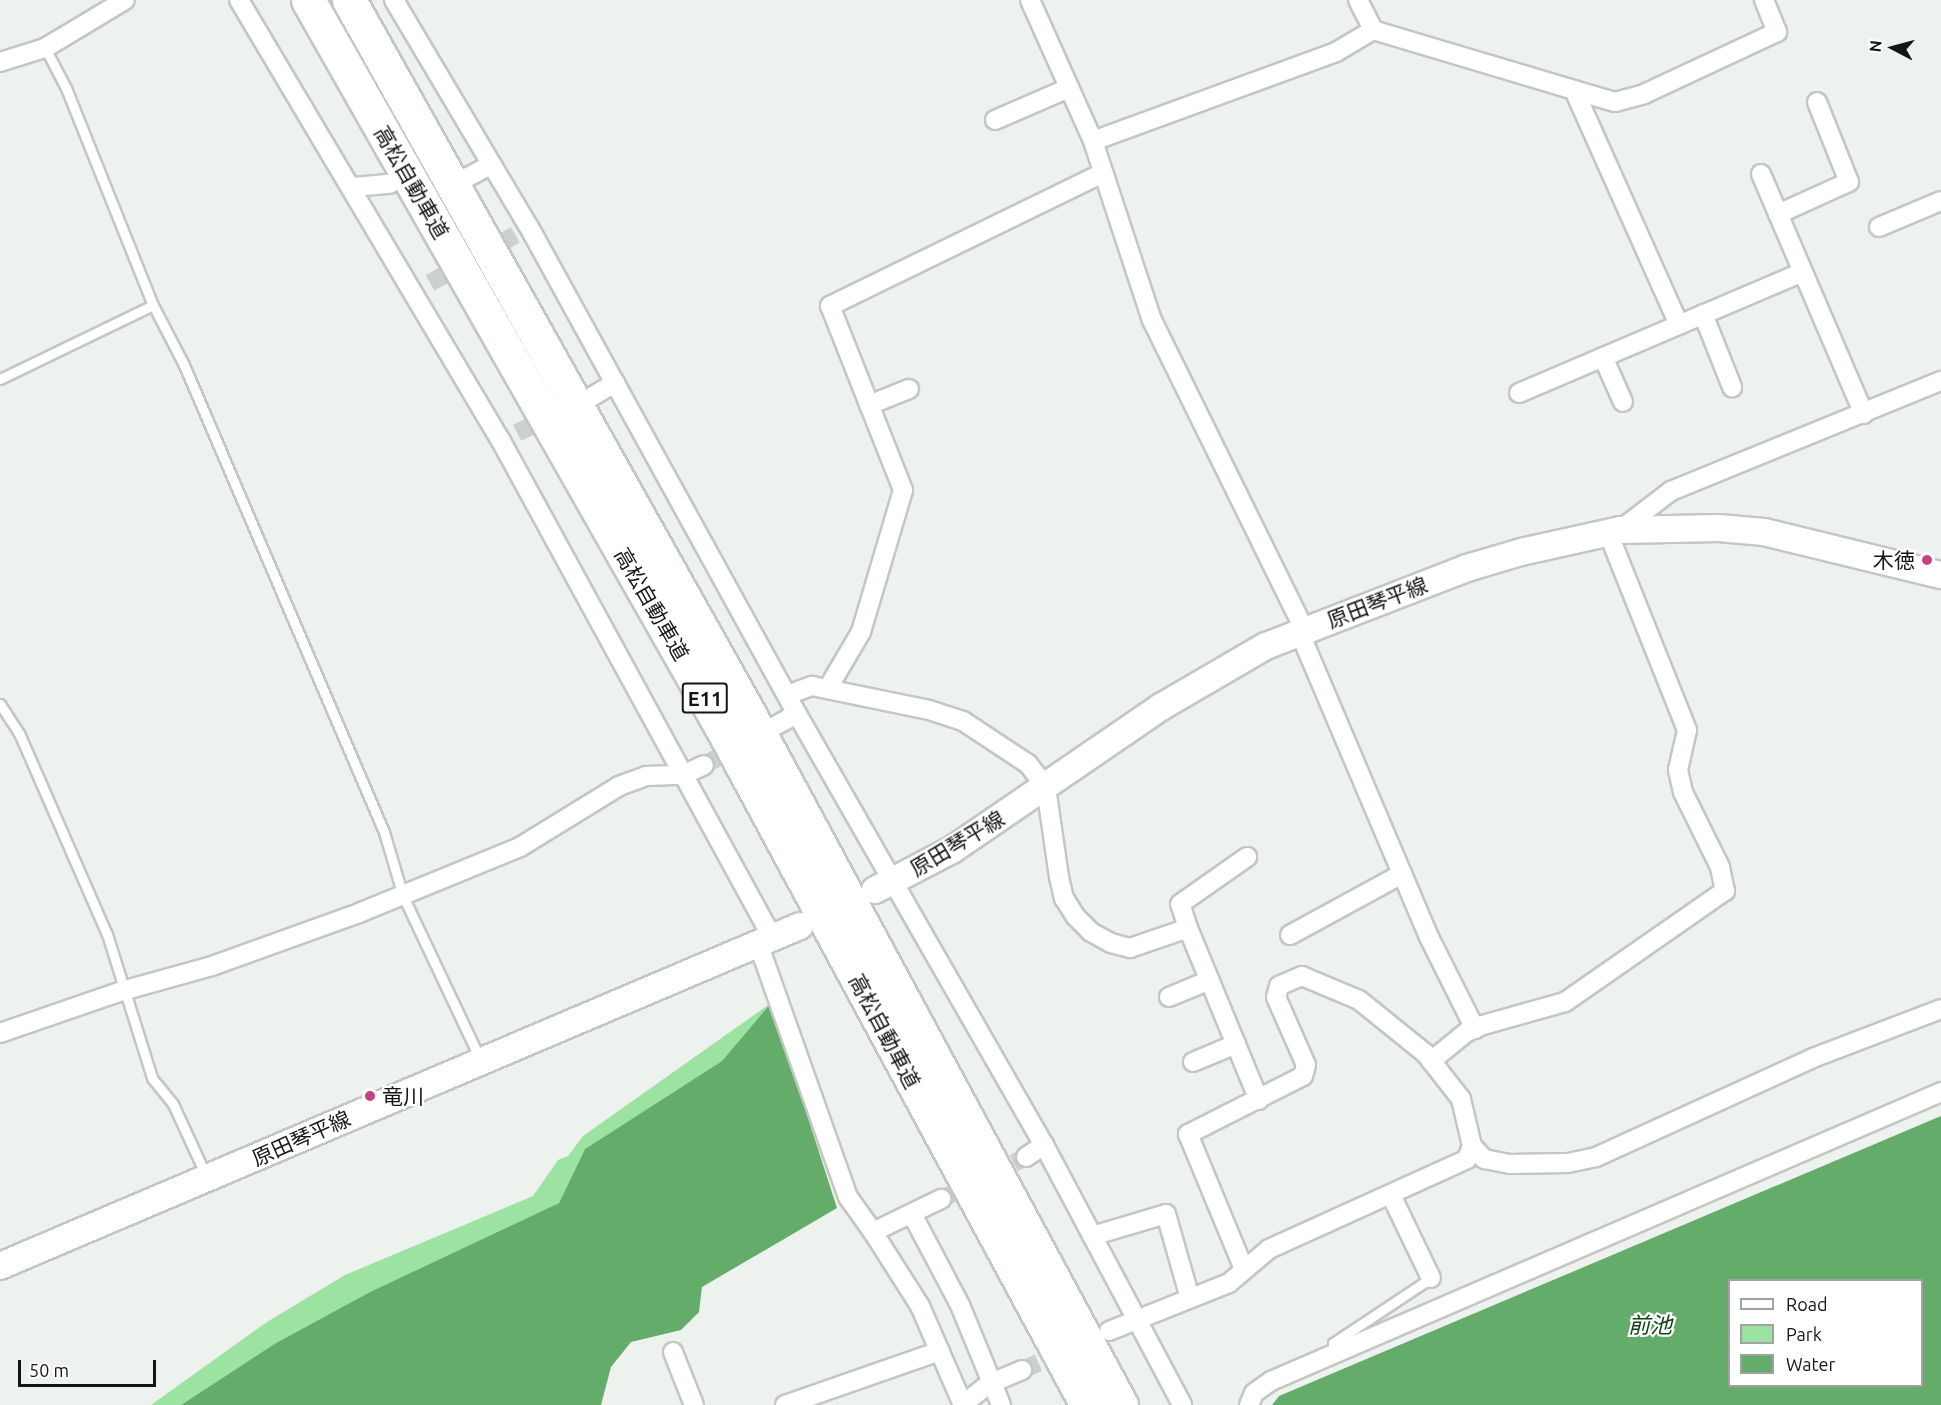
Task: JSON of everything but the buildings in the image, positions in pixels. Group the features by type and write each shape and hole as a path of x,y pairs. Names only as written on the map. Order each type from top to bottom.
{"highway":[{"name":"高松自動車道","path":"308,0 723,730 1087,1405"},
{"name":"高松自動車道","path":"349,0 747,710 1121,1405"}],"main road":[{"name":"原田琴平線","path":"885,885 952,850 1209,676 1302,630 1467,568 1614,531 1764,532 1941,575"},
{"name":"原田琴平線","path":"0,1266 801,926"}],"street":[{"path":"0,63 45,48 125,0"},
{"path":"239,0 352,188 423,287 509,437 765,940 848,1197 920,1306 963,1405 989,1384 1022,1370"},
{"path":"394,0 490,165 522,231 615,383 787,695 885,885 1044,1145 1182,1405"},
{"path":"1030,0 1093,141 1152,320 1302,630 1402,874 1475,1029"},
{"path":"1358,0 1373,30 1615,102 1644,94 1778,32 1764,0"},
{"path":"1093,141 1336,52 1373,30"},
{"path":"995,120 1069,88"},
{"path":"1574,90 1679,325"},
{"path":"1778,214 1849,182 1817,102"},
{"path":"466,178 490,165"},
{"path":"828,688 865,622 903,489 830,306 1102,173"},
{"path":"1761,174 1864,414"},
{"path":"352,188 390,184"},
{"path":"1879,227 1941,201"},
{"path":"1519,393 1802,272"},
{"path":"1703,314 1732,387"},
{"path":"1603,357 1623,402"},
{"path":"1431,1061 1475,1029 1565,1002 1725,891 1720,867 1683,792 1678,770 1687,730 1614,531 1671,491 1941,381"},
{"path":"593,396 615,383"},
{"path":"869,405 909,389"},
{"path":"787,695 812,686 828,688 844,695 963,720 1028,764 1046,787 1064,898 1091,932 1112,944 1130,948 1188,928"},
{"path":"775,726 797,714"},
{"path":"0,1033 122,991 212,966 403,896 520,847 619,786 646,776 683,776 704,765"},
{"path":"1247,857 1180,904 1259,1100"},
{"path":"1290,935 1402,874"},
{"path":"1244,1269 1188,1134 1303,1076 1306,1065 1276,997 1279,986 1302,976 1359,1000 1390,1021 1431,1061 1461,1099 1472,1146 1484,1159 1510,1164 1568,1163 1596,1157 1813,1058 1941,1009"},
{"path":"1169,997 1210,980"},
{"path":"1193,1062 1236,1044"},
{"path":"1249,1405 1254,1393 1271,1381 1941,1092"},
{"path":"1026,1157 1044,1145"},
{"path":"1110,1331 1228,1282 1269,1249 1467,1159 1472,1146"},
{"path":"1391,1195 1431,1278"},
{"path":"873,1232 941,1199"},
{"path":"912,1214 960,1305 989,1384 1001,1405"},
{"path":"1092,1236 1166,1214 1190,1298"},
{"path":"785,1405 940,1351"},
{"path":"673,1352 694,1405"}],"lane":[{"path":"45,48 94,153 153,305 184,365 384,832 403,896 481,1062"},
{"path":"0,379 153,305"},
{"path":"0,704 19,733 107,934 122,991 152,1078 173,1104 207,1179"},
{"path":"1334,1354 1333,1343 1431,1278"}],"green space":[{"path":"771,1003 722,1061 585,1149 559,1203 370,1292 276,1343 181,1405 151,1405 267,1322 345,1275 533,1196 558,1160 568,1156 583,1136"}],"water":[{"path":"771,1003 837,1208 702,1287 699,1312 681,1330 631,1342 611,1367 601,1405 181,1405 276,1343 370,1292 559,1203 585,1149 722,1061"},
{"name":"前池","path":"1941,1116 1941,1405 1272,1405 1279,1396"}],"tunnel":[{"path":"430,283 515,235"},
{"path":"517,433 553,415"},
{"path":"704,765 739,746"},
{"path":"941,1199 1026,1157"},
{"path":"1022,1370 1067,1350"}],"place":[{"name":"木徳","path":"1927,560"},
{"name":"竜川","path":"370,1096"}]}
